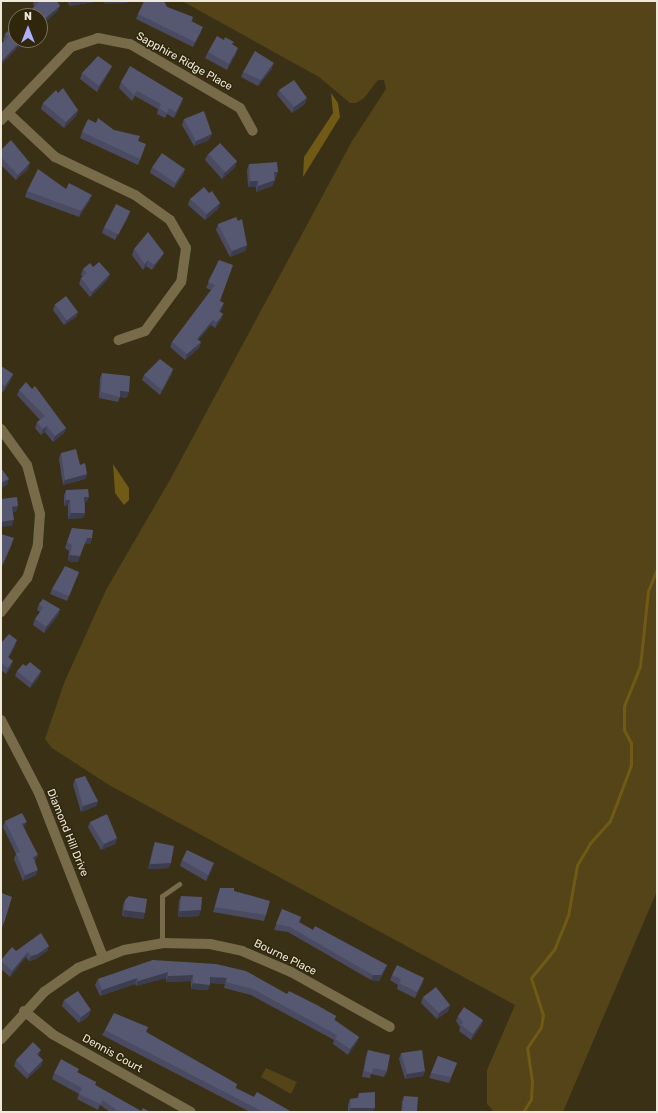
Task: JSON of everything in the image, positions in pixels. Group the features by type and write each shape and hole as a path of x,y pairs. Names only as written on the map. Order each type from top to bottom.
{"street":[{"name":"Sapphire Ridge Place","path":"1,120 71,47 98,38 130,44 240,108 253,131"},
{"path":"8,113 55,157 135,195 170,220 186,248 181,282 145,331 118,340"},
{"path":"1,429 27,465 38,497 40,519 38,545 27,578 1,612"},
{"name":"Diamond Hill Drive","path":"1,720 39,793 103,957"},
{"name":"Bourne Place","path":"1,1039 24,1011 59,980 103,957 162,943 210,944 242,951 291,972 390,1027"},
{"name":"Dennis Court","path":"24,1011 52,1034 191,1112"}],"lane":[{"path":"162,943 162,896 179,884"}],"shaded area":[{"path":"182,1 657,1 657,891 563,1112 494,1112 487,1104 487,1070 515,1005 109,785 52,748 45,739 64,683 106,590 171,478 352,141 386,89 384,80 378,80 364,98 356,103 350,103 319,77"},
{"path":"331,93 338,103 340,117 303,177 304,157 333,113"},
{"path":"113,464 129,488 129,500 124,505 115,493"},
{"path":"266,1068 297,1082 291,1094 261,1077"}],"building":[{"path":"37,1 57,1 60,6 48,16 48,8 33,8 38,3"},
{"path":"144,1 164,1 167,7 193,17 191,21 203,27 195,42 138,14"},
{"path":"217,36 224,40 225,37 234,42 232,44 238,48 229,64 208,52"},
{"path":"8,37 8,48 14,48 1,62 1,44"},
{"path":"255,51 274,63 261,80 243,72"},
{"path":"98,56 112,66 99,86 82,73"},
{"path":"130,66 183,98 176,112 169,108 167,113 159,108 161,104 137,91 134,95 121,82"},
{"path":"294,80 307,98 294,107 279,90"},
{"path":"63,88 78,110 66,122 43,103 56,90 58,93"},
{"path":"204,111 212,134 196,141 184,119"},
{"path":"98,118 114,130 140,136 138,141 146,144 140,159 82,132 88,119 96,123"},
{"path":"11,140 30,163 18,175 1,157 1,150"},
{"path":"220,143 237,161 225,172 208,154"},
{"path":"162,153 185,169 175,183 152,167"},
{"path":"277,162 278,172 274,172 275,180 258,186 258,181 250,181 249,164"},
{"path":"38,169 66,189 69,183 92,195 81,211 27,191"},
{"path":"204,187 209,193 212,191 220,203 207,214 190,199"},
{"path":"116,204 130,211 118,234 104,227"},
{"path":"236,217 238,221 242,219 247,245 232,251 218,224"},
{"path":"148,232 164,253 154,265 148,260 145,264 134,249"},
{"path":"219,260 233,265 220,301 224,303 219,311 223,314 217,322 213,320 197,339 201,342 187,354 172,342 215,285 208,282"},
{"path":"99,262 110,274 92,292 81,278 87,273 83,269 90,263 93,267"},
{"path":"66,296 78,312 67,320 55,304"},
{"path":"160,359 173,369 162,390 144,375"},
{"path":"1,366 13,374 5,386 1,384"},
{"path":"102,373 130,376 129,392 120,391 120,397 101,392"},
{"path":"26,382 32,389 35,386 66,428 55,436 47,426 43,429 37,422 45,416 19,390"},
{"path":"76,449 80,465 85,463 87,474 65,480 61,453"},
{"path":"1,468 9,479 1,483"},
{"path":"88,489 89,497 84,497 85,513 71,513 70,500 66,500 66,490"},
{"path":"17,497 18,506 12,507 14,520 1,522 1,499"},
{"path":"72,528 93,530 92,538 87,538 80,556 70,555 72,545 67,542"},
{"path":"1,534 14,538 3,563 1,562"},
{"path":"65,566 79,572 69,596 52,589"},
{"path":"43,599 60,609 46,627 35,619 43,608 39,604"},
{"path":"9,634 17,640 8,657 13,661 8,668 1,663 1,643"},
{"path":"30,662 41,671 32,683 17,671 23,664 26,666"},
{"path":"85,776 98,801 83,806 75,779"},
{"path":"22,813 27,822 22,824 38,855 33,857 38,870 25,875 16,853 20,852 5,821"},
{"path":"107,814 117,838 104,844 90,822"},
{"path":"155,842 174,846 171,863 150,864"},
{"path":"187,850 214,863 208,875 182,860"},
{"path":"220,888 234,888 234,891 270,901 266,915 215,907"},
{"path":"2,893 12,897 4,923 1,921"},
{"path":"129,896 147,899 145,913 124,910 125,900"},
{"path":"181,896 202,897 201,910 180,911"},
{"path":"282,909 301,917 299,922 313,930 315,926 387,965 381,975 373,975 290,927 276,924"},
{"path":"41,933 49,946 38,954 31,956 28,952 12,971 1,961 12,947 16,951"},
{"path":"153,960 216,964 246,971 287,994 289,991 336,1016 334,1020 359,1037 350,1049 335,1039 337,1035 253,989 226,982 227,978 210,977 210,985 193,983 193,975 168,976 168,972 138,981 137,978 102,990 98,979"},
{"path":"397,965 424,978 417,992 399,983 401,979 392,975"},
{"path":"436,987 450,1005 439,1013 423,997"},
{"path":"78,991 91,1010 81,1017 64,1000"},
{"path":"464,1007 483,1020 473,1034 461,1025 463,1022 458,1016"},
{"path":"114,1013 148,1027 146,1032 237,1084 235,1088 254,1097 257,1092 292,1112 263,1112 105,1030"},
{"path":"33,1042 41,1050 37,1054 43,1060 29,1074 16,1060"},
{"path":"368,1050 390,1055 387,1071 373,1068 372,1073 364,1071"},
{"path":"422,1050 425,1071 407,1074 401,1053"},
{"path":"438,1056 457,1063 451,1077 431,1073"},
{"path":"61,1059 79,1069 77,1072 96,1082 95,1085 141,1111 143,1108 150,1112 119,1112 103,1100 100,1104 79,1094 82,1088 54,1073"},
{"path":"375,1092 375,1108 351,1108 350,1099 359,1098 359,1093"},
{"path":"404,1096 418,1097 417,1111 402,1112"}],"waterway":[{"path":"523,1112 531,1099 532,1082 527,1048 541,1027 543,1015 531,978 554,950 568,916 577,865 590,843 610,821 631,765 631,743 624,730 624,706 640,666 648,591 657,569"}]}
